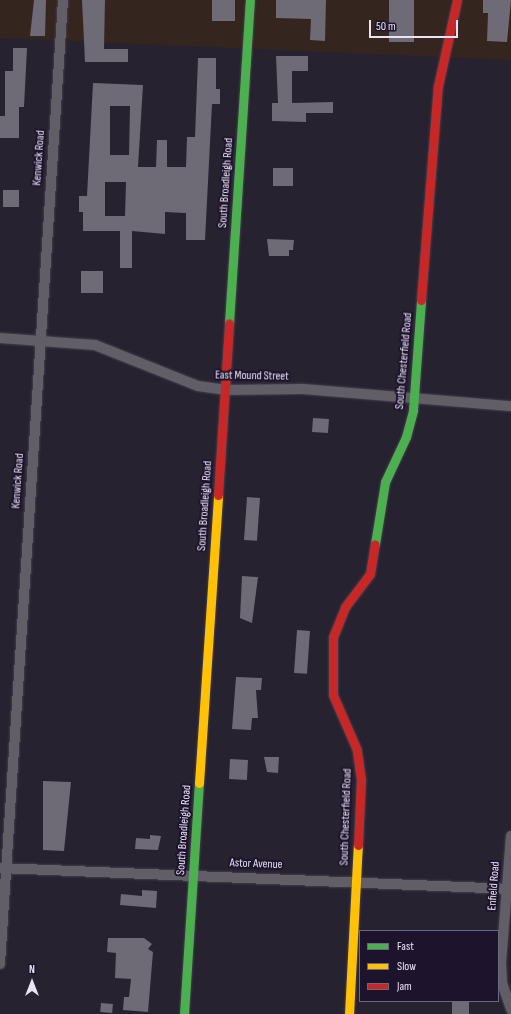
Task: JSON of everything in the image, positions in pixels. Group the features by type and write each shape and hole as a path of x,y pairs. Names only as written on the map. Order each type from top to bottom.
{"street":[{"name":"Kenwick Road","path":"0,964 3,868 41,339 63,0"},
{"name":"South Broadleigh Road","path":"184,1014 250,0"},
{"name":"South Chesterfield Road","path":"349,1014 360,765 333,695 333,637 345,607 370,574 380,498 406,437 414,398 438,86 457,0"},
{"name":"East Mound Street","path":"0,338 41,339 95,345 198,386 225,390 302,390 511,406"},
{"name":"Enfield Road","path":"511,836 509,889 501,962 502,983 511,1009"},
{"name":"Astor Avenue","path":"3,868 355,881 509,889"}],"shaded area":[{"path":"0,0 511,0 511,60 0,38"}],"building":[{"path":"34,0 46,0 45,36 30,36"},
{"path":"82,0 105,0 104,49 128,49 128,62 85,62"},
{"path":"212,0 235,0 235,21 212,21"},
{"path":"276,0 326,0 325,41 310,40 311,19 276,18"},
{"path":"389,0 414,0 414,42 389,42"},
{"path":"483,0 511,0 507,42 487,41 488,13 483,13"},
{"path":"13,48 27,48 24,107 19,107 19,138 0,138 0,116 5,116 5,71 13,71"},
{"path":"276,56 308,56 308,71 292,71 292,103 333,102 333,113 306,113 306,122 272,121 272,103 278,103"},
{"path":"198,58 216,58 216,89 220,89 220,104 212,104 205,240 186,240 186,213 165,212 165,234 132,231 132,268 120,268 120,231 83,231 83,212 79,212 79,196 87,196 93,83 143,85 138,167 156,167 157,140 167,140 167,167 186,167 187,137 195,137","holes":["110,106 130,106 129,155 110,155","105,182 126,182 125,216 105,216"]},
{"path":"273,168 293,168 293,186 273,186"},
{"path":"3,190 19,190 19,207 3,207"},
{"path":"267,239 294,240 293,250 289,250 289,256 269,256"},
{"path":"81,271 103,271 103,293 81,293"},
{"path":"313,418 329,419 328,433 312,432"},
{"path":"247,497 260,498 257,541 244,540"},
{"path":"242,576 258,577 252,623 240,618"},
{"path":"297,630 310,631 307,674 294,673"},
{"path":"236,677 262,678 261,690 256,690 258,718 252,718 251,730 232,729"},
{"path":"264,757 279,757 278,773 267,772"},
{"path":"230,759 248,760 247,780 229,779"},
{"path":"43,781 71,782 64,851 43,850"},
{"path":"150,835 161,836 158,850 135,849 136,838 150,839"},
{"path":"142,890 157,891 156,908 120,905 121,894 142,896"},
{"path":"108,938 144,938 152,944 148,949 153,952 148,1012 123,1010 124,997 129,997 131,979 115,978 116,953 107,952"},
{"path":"452,1002 469,1002 469,1014 452,1014"},
{"path":"101,1003 113,1004 112,1013 100,1012"}],"traffic: fast":[{"path":"229,323 250,0"},
{"path":"375,544 385,482 406,437 413,410 421,300"},
{"path":"184,1014 199,783"}],"traffic: slow":[{"path":"199,783 218,495"},
{"path":"349,1014 358,845"}],"traffic: jam":[{"path":"421,300 438,86 457,0"},
{"path":"218,495 229,323"},
{"path":"358,845 361,780 357,750 333,695 333,637 345,607 370,574 375,544"}]}
